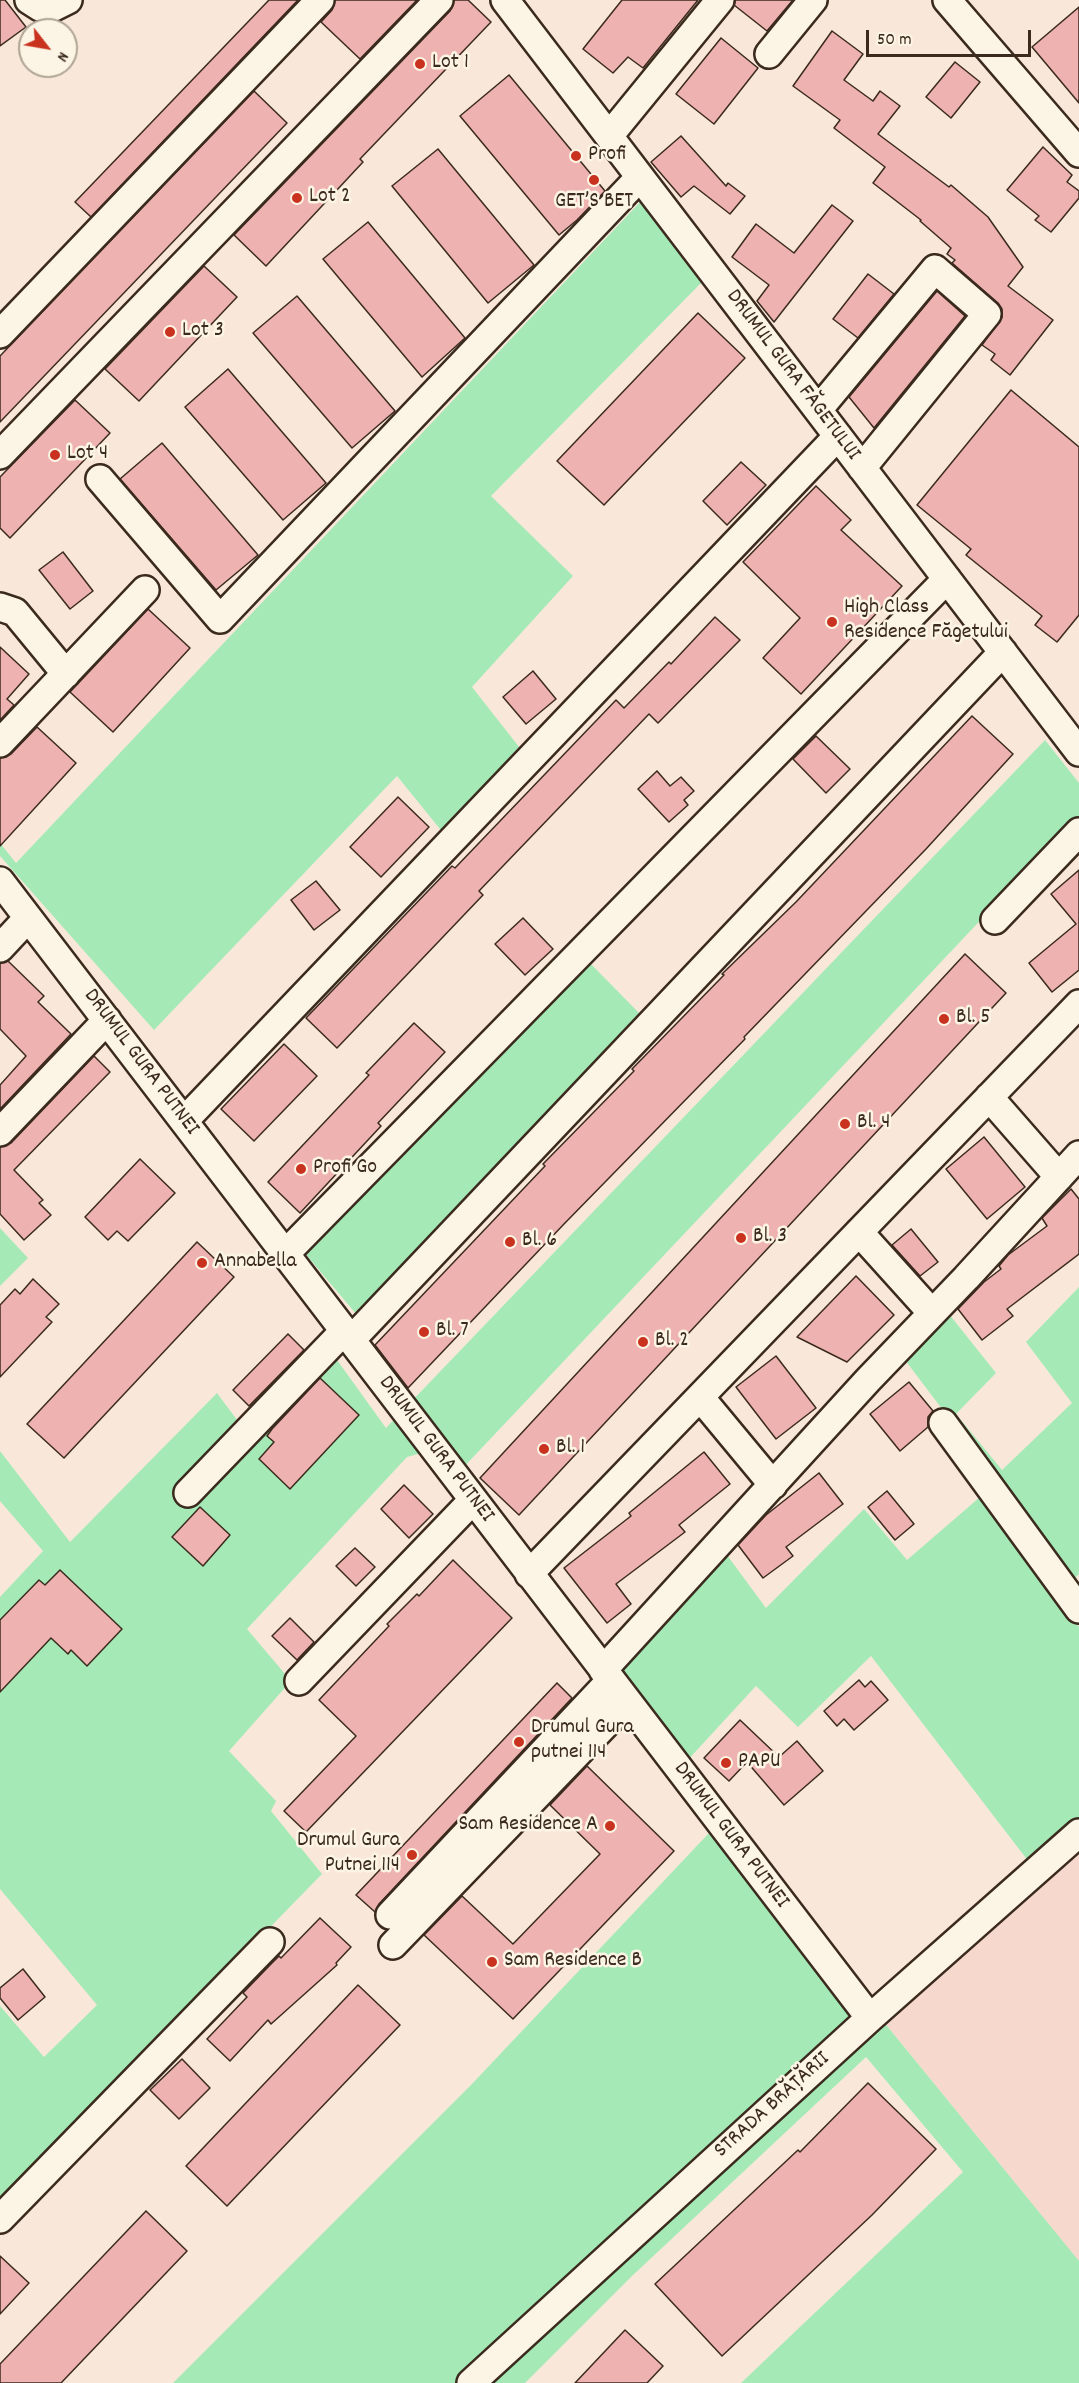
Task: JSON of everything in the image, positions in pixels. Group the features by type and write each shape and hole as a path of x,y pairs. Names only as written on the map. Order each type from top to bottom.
{"street":[{"path":"29,0 40,7 52,8 68,0"},
{"path":"0,334 320,0"},
{"path":"0,455 439,0"},
{"name":"DRUMUL GURA FĂGETULUI","path":"505,0 1079,752"},
{"path":"609,136 720,0"},
{"path":"769,54 813,0"},
{"path":"947,0 1070,125 1079,153"},
{"path":"100,479 220,619 640,177"},
{"path":"818,410 935,269 987,314 862,468"},
{"path":"184,1121 838,436"},
{"path":"285,1254 947,579"},
{"path":"0,744 145,590"},
{"path":"0,607 15,612 66,674"},
{"path":"188,1493 347,1335 1003,652"},
{"path":"995,920 1079,832"},
{"name":"DRUMUL GURA PUTNEI","path":"0,881 870,2018"},
{"path":"0,948 28,918"},
{"path":"529,1574 1079,1004"},
{"path":"0,1132 106,1020"},
{"path":"989,1097 1059,1178"},
{"path":"390,1915 607,1675 868,1380 1079,1155"},
{"path":"859,1232 932,1313"},
{"path":"700,1398 773,1485"},
{"path":"943,1423 1079,1609"},
{"path":"299,1681 473,1500"},
{"path":"393,1945 627,1702"},
{"name":"STRADA BRĂȚĂRII","path":"471,2383 870,2018 1079,1833"},
{"path":"0,2219 270,1942"}],"shaded area":[{"path":"1079,1853 1079,2261 883,2021"}],"green space":[{"path":"642,200 704,280 491,496 573,576 472,687 523,752 444,834 397,776 154,1030 0,856 0,843 16,863"},
{"path":"1045,740 1079,783 1079,816 460,1471 444,1447 407,1457 247,1629 291,1681 229,1751 276,1801 271,1811 322,1874 0,2204 0,2006 44,2057 97,2005 0,1889 0,1597 43,1551 0,1501 0,1451 70,1542 217,1393 249,1436 332,1353 386,1428"},
{"path":"587,960 643,1017 357,1315 303,1251"},
{"path":"0,1228 28,1258 0,1286"},
{"path":"1079,1287 1079,1574 1072,1581 905,1360 949,1314 996,1373 956,1414 1002,1470 1072,1403 1026,1342"},
{"path":"980,1497 1079,1627 1079,1824 1032,1866 871,1656 798,1727 756,1686 685,1763 614,1666 724,1551 766,1608 864,1509 907,1560"},
{"path":"709,1833 854,2014 883,2021 1079,2261 1079,2383 741,2383 963,2172 866,2057 632,2276 525,2383 173,2383 470,2086"}],"building":[{"path":"0,0 5,0 19,18 18,33 0,46"},
{"path":"269,0 298,0 91,217 75,202"},
{"path":"335,0 417,0 360,59 321,22 332,10"},
{"path":"454,0 468,0 491,22 360,159 363,162 266,266 234,235 450,11"},
{"path":"622,0 698,0 643,68 628,57 613,73 583,49"},
{"path":"735,0 793,0 767,31 734,5"},
{"path":"1079,7 1079,103 1032,47"},
{"path":"832,31 863,54 844,80 873,101 880,91 900,106 878,134 949,187 951,185 988,217 1023,267 1008,286 1053,320 1010,375 991,360 995,354 982,345 1002,317 1002,309 998,303 952,263 955,260 947,254 951,248 921,220 873,183 885,167 834,128 840,120 793,86"},
{"path":"721,38 758,68 714,124 676,94"},
{"path":"955,62 980,82 951,118 926,97"},
{"path":"509,75 605,191 559,235 460,116"},
{"path":"254,91 287,123 0,422 0,356"},
{"path":"681,136 726,186 728,183 745,196 730,214 694,186 681,197 651,162"},
{"path":"1043,147 1072,175 1067,182 1079,191 1079,198 1051,232 1035,220 1039,216 1007,190"},
{"path":"438,149 534,265 488,303 392,186"},
{"path":"832,205 853,221 774,322 757,301 769,285 732,257 756,224 794,253"},
{"path":"368,222 465,338 422,377 323,259"},
{"name":"Lot 3","path":"204,266 237,297 139,401 105,369"},
{"path":"868,274 894,294 858,338 833,319"},
{"path":"937,291 965,316 874,428 849,397"},
{"path":"297,296 395,411 352,448 253,333"},
{"path":"698,313 745,358 604,505 557,461"},
{"path":"228,369 326,483 283,520 185,407"},
{"path":"1011,390 1079,447 1079,615 1057,642 1035,625 1042,616 966,555 971,549 917,505"},
{"name":"Lot 4","path":"75,400 110,433 10,538 0,528 0,477"},
{"path":"162,443 258,555 216,590 120,479"},
{"path":"741,462 766,485 727,525 703,501"},
{"path":"816,486 851,520 841,530 902,586 801,694 763,658 800,618 743,562"},
{"path":"63,552 93,591 70,609 39,570"},
{"path":"148,609 190,648 113,732 70,692"},
{"path":"715,617 740,640 658,723 649,714 479,891 483,895 337,1048 306,1018 452,866 455,868 616,700 624,708 669,662 671,664"},
{"path":"0,647 29,674 7,699 14,705 0,720"},
{"path":"533,671 556,699 526,724 503,697"},
{"path":"972,716 1013,754 926,849 744,1037 745,1039 408,1388 375,1345 545,1166 543,1164 634,1071 632,1069 724,975 722,974 796,902"},
{"path":"37,727 76,763 0,846 0,758 11,754"},
{"path":"816,736 850,769 826,793 793,759"},
{"path":"657,771 670,786 681,777 694,791 684,800 688,805 669,822 638,789"},
{"path":"398,797 429,827 381,877 350,847"},
{"path":"1079,870 1079,970 1052,992 1029,963 1076,924 1051,894"},
{"path":"316,881 340,910 314,930 291,900"},
{"path":"523,918 553,949 525,975 495,944"},
{"path":"965,954 1006,993 519,1515 480,1478"},
{"path":"8,961 44,996 38,1002 71,1034 0,1109 0,1085 26,1056 0,1029 0,963"},
{"path":"414,1023 445,1052 378,1123 381,1126 300,1213 268,1182 369,1075 366,1073"},
{"path":"284,1044 317,1076 254,1141 221,1109"},
{"path":"94,1056 110,1072 14,1170 43,1200 39,1203 51,1215 24,1240 0,1214 0,1147 11,1143"},
{"path":"984,1137 1025,1187 987,1219 946,1169"},
{"path":"140,1159 175,1193 128,1241 117,1231 108,1240 85,1217"},
{"path":"1071,1189 1079,1199 1079,1254 1007,1309 1013,1316 982,1340 958,1309 984,1282 1001,1269 999,1266 1008,1255 1047,1226 1042,1218"},
{"path":"911,1229 938,1262 920,1276 892,1245"},
{"path":"197,1242 234,1277 64,1458 27,1424"},
{"path":"856,1276 894,1315 847,1362 797,1337"},
{"path":"33,1279 59,1304 46,1317 52,1322 0,1377 0,1305 15,1289 20,1294"},
{"path":"288,1334 304,1350 249,1406 233,1390"},
{"path":"776,1356 816,1408 776,1439 736,1387"},
{"path":"320,1378 359,1415 290,1489 259,1459 274,1442 267,1436 272,1429"},
{"path":"909,1382 933,1411 928,1417 928,1427 900,1451 870,1414"},
{"path":"704,1452 730,1484 679,1525 685,1532 616,1584 631,1604 607,1623 564,1568 631,1516 629,1513"},
{"path":"819,1473 843,1504 786,1547 793,1556 763,1578 738,1545 766,1515"},
{"path":"404,1485 433,1514 409,1538 381,1509"},
{"path":"887,1491 914,1524 895,1540 868,1507"},
{"path":"200,1507 230,1535 203,1566 172,1537"},
{"path":"355,1548 375,1567 356,1586 336,1566"},
{"path":"453,1560 512,1618 306,1832 284,1811 356,1736 319,1700 389,1626 387,1624 417,1594 419,1596"},
{"path":"60,1570 122,1629 87,1666 71,1650 68,1654 51,1638 0,1692 0,1620 39,1580 45,1585"},
{"path":"290,1618 314,1642 297,1660 272,1636"},
{"path":"859,1680 865,1687 871,1681 888,1700 854,1730 844,1719 837,1726 824,1711"},
{"path":"557,1683 572,1698 379,1904 375,1912 356,1895"},
{"path":"740,1720 779,1757 797,1741 823,1771 784,1805 747,1762 729,1781 704,1758"},
{"path":"587,1766 674,1851 513,2019 424,1935 462,1896 513,1944 600,1854 550,1805"},
{"path":"320,1918 351,1947 336,1963 337,1965 271,2024 268,2020 230,2061 207,2039 247,1997 243,1993"},
{"path":"23,1969 45,1997 18,2020 0,1998 0,1988"},
{"path":"358,1985 400,2025 227,2206 186,2166"},
{"path":"182,2059 210,2088 179,2119 150,2090"},
{"path":"868,2083 936,2149 872,2215 722,2356 655,2284 798,2150 800,2152"},
{"path":"146,2211 187,2251 61,2383 0,2383 0,2364"},
{"path":"0,2256 29,2283 0,2314"},
{"path":"625,2330 663,2366 647,2383 575,2383"}],"place":[{"name":"Lot 1","path":"420,64"},
{"name":"Profi","path":"576,156"},
{"name":"GET’S BET","path":"594,180"},
{"name":"Lot 2","path":"297,198"},
{"name":"Lot 3","path":"170,332"},
{"name":"Lot 4","path":"55,455"},
{"name":"High Class Residence Făgetului","path":"832,622"},
{"name":"Bl. 5","path":"944,1019"},
{"name":"Bl. 4","path":"845,1124"},
{"name":"Profi Go","path":"301,1169"},
{"name":"Bl. 3","path":"741,1238"},
{"name":"Bl. 6","path":"510,1242"},
{"name":"Annabella","path":"202,1263"},
{"name":"Bl. 7","path":"424,1332"},
{"name":"Bl. 2","path":"643,1342"},
{"name":"Bl. 1","path":"544,1449"},
{"name":"Drumul Gura putnei 114","path":"519,1742"},
{"name":"PAPU","path":"726,1763"},
{"name":"Sam Residence A","path":"610,1826"},
{"name":"Drumul Gura Putnei 114","path":"412,1855"},
{"name":"Sam Residence B","path":"492,1962"}]}
